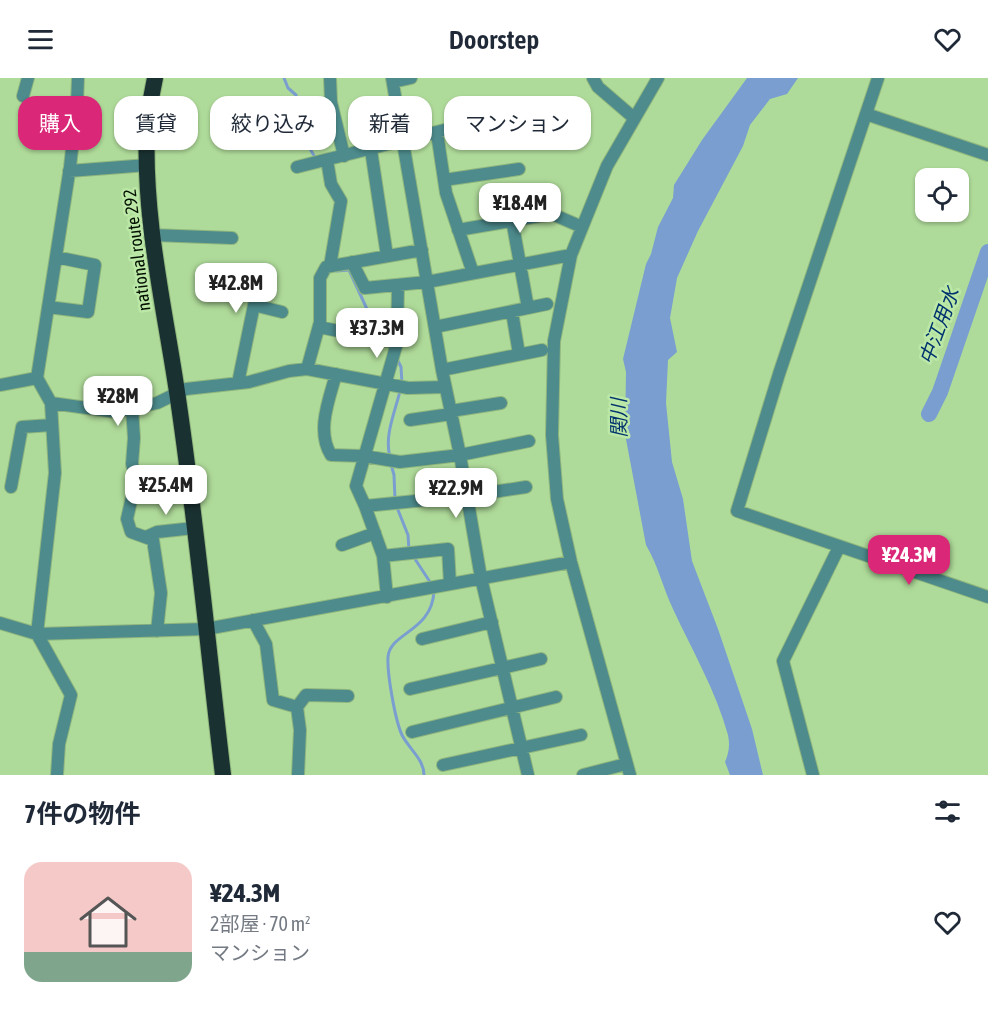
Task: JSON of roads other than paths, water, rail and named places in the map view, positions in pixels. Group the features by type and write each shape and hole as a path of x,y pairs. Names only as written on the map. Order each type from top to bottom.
{"highway":[{"name":"national route 292","path":"155,78 147,127 149,210 177,392 223,775"}],"street":[{"path":"23,96 28,78"},
{"path":"57,775 59,744 71,695 37,634 54,473 51,403 37,378 69,171 78,78"},
{"path":"330,78 331,102 344,156"},
{"path":"396,96 393,80 411,78"},
{"path":"593,78 598,87 634,118"},
{"path":"582,775 628,769 571,562 557,499 552,435 554,341 571,255 582,227 607,166 658,78"},
{"path":"878,78 779,374 737,511 988,597"},
{"path":"866,114 988,155"},
{"path":"432,134 444,130"},
{"path":"438,132 446,193 473,273"},
{"path":"297,167 371,150 387,256"},
{"path":"405,150 445,387 460,455 481,578 528,775"},
{"path":"327,160 331,184 341,201 330,266"},
{"path":"69,171 148,165"},
{"path":"444,180 519,169"},
{"path":"458,230 552,214 582,227"},
{"path":"512,220 528,308"},
{"path":"152,235 232,238"},
{"path":"307,369 319,327 320,278 326,267 422,250"},
{"path":"352,262 365,288 427,282 571,255"},
{"path":"48,307 88,312 94,265 56,257"},
{"path":"387,597 383,556 356,486 397,343 398,285"},
{"path":"435,327 547,304"},
{"path":"238,383 254,305 282,312"},
{"path":"512,312 519,354"},
{"path":"319,327 397,343"},
{"path":"442,370 542,350"},
{"path":"51,403 116,412 157,403 186,389 238,383 307,369 408,388 445,387"},
{"path":"336,374 324,423 324,445 331,455 364,456 400,462 460,455 529,441"},
{"path":"0,385 37,378"},
{"path":"410,420 501,403"},
{"path":"132,408 134,438 132,464 136,479 127,519 131,532 153,540 161,593 157,631"},
{"path":"11,487 22,428 52,425"},
{"path":"365,507 526,487"},
{"path":"146,537 157,532 194,528"},
{"path":"342,545 375,533"},
{"path":"813,775 783,661 839,547"},
{"path":"383,556 448,549 450,584"},
{"path":"0,623 37,634 206,629 571,562"},
{"path":"253,620 266,644 273,700 297,707"},
{"path":"422,639 492,622"},
{"path":"410,689 541,659"},
{"path":"298,775 300,730 297,707 306,695 348,696"},
{"path":"412,732 556,698"},
{"path":"443,765 581,735"}],"water":[{"path":"747,78 798,78 787,94 770,99 750,125 743,146 698,231 677,278 670,318 677,352 668,360 666,403 672,462 683,499 692,561 752,729 763,775 730,775 725,762 729,742 723,719 646,545 625,434 626,372 623,359 646,264 658,227 673,198 674,185 702,140"}],"waterway":[{"path":"284,78 288,88 296,95 303,137 316,159"},
{"name":"中江用水","path":"929,414 940,392 988,252"},
{"path":"337,271 349,270 382,336"},
{"path":"397,359 401,367 402,384"},
{"path":"390,457 389,432 400,391"},
{"path":"391,464 395,499"},
{"path":"396,505 408,535 409,550"},
{"path":"413,556 432,585"},
{"path":"424,775 422,764 399,728 392,696 388,657 390,649 396,642 426,615 432,605 434,591"}],"water label":[{"name":"関川","path":"619,418"}]}
